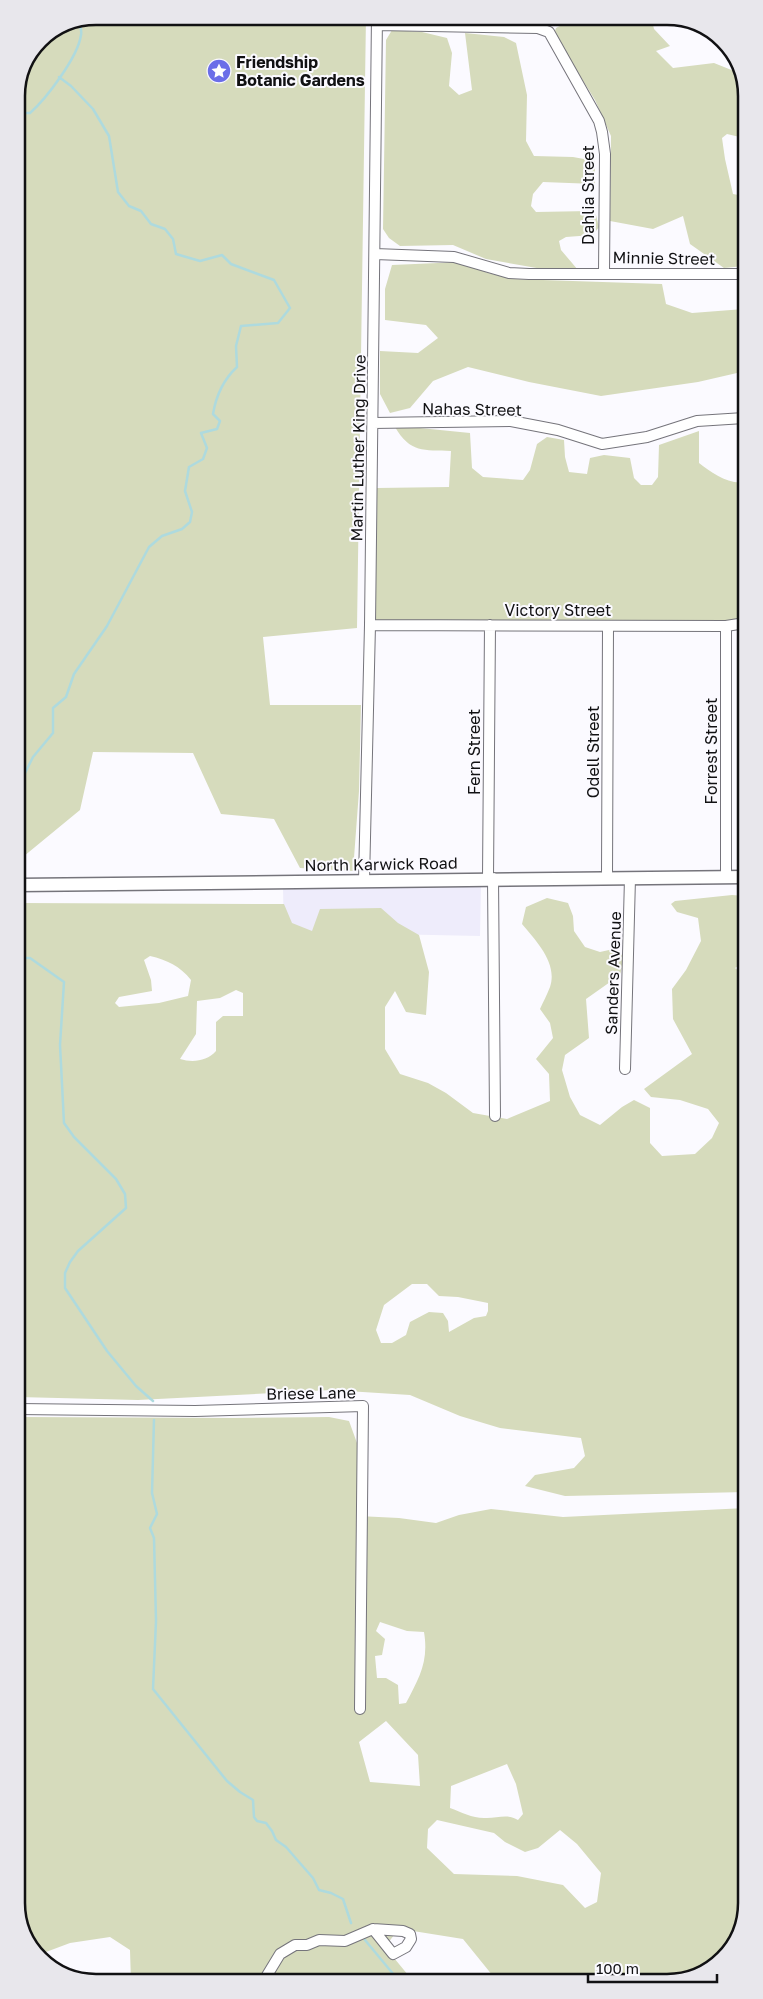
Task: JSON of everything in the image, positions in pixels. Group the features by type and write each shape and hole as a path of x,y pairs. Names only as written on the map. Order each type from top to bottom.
{"street":[{"name":"Martin Luther King Drive","path":"364,880 370,625 377,25"},
{"name":"Dahlia Street","path":"478,25 538,28 550,32 596,116 602,132 605,154 604,273"},
{"name":"Minnie Street","path":"375,254 454,257 509,273 738,274"},
{"name":"Nahas Street","path":"373,423 511,421 558,430 602,444 648,437 697,421 738,418"},
{"name":"Victory Street","path":"370,625 726,626 738,624"},
{"name":"Fern Street","path":"490,625 491,878 495,990 495,1116"},
{"name":"Odell Street","path":"607,878 608,626"},
{"name":"Forrest Street","path":"726,626 726,877"},
{"name":"North Karwick Road","path":"25,885 491,878 738,877"},
{"name":"Sanders Avenue","path":"624,1069 630,878"},
{"name":"Briese Lane","path":"25,1409 195,1411 363,1406 360,1709"},
{"path":"268,1974 280,1954 295,1945 307,1945 318,1940 345,1941 372,1929"}],"shaded area":[{"path":"481,886 480,936 337,933 284,937 283,888"}],"green space":[{"path":"366,25 357,628 263,637 270,705 361,705 359,791 353,871 300,868 274,819 221,814 193,753 93,752 80,810 25,855 25,92 27,78 32,65 49,43 69,30 82,26"},
{"path":"562,25 653,25 654,29 670,46 656,51 673,68 714,63 733,70 738,96 738,137 727,134 722,138 733,194 738,195 738,267 724,268 690,244 683,216 653,229 610,221 611,136 595,100 554,34 556,28"},
{"path":"392,30 422,32 447,38 452,53 449,86 459,95 472,90 465,33 504,37 516,43 527,95 526,141 534,156 573,157 595,161 595,184 543,182 533,194 531,206 536,212 590,211 596,215 599,227 593,235 566,237 559,241 561,250 578,270 548,270 486,259 453,245 400,246 389,238 383,229 386,40"},
{"path":"461,262 488,273 513,279 662,284 666,304 692,313 738,309 738,372 698,382 601,396 529,382 468,367 433,381 410,408 390,413 380,394 380,351 418,353 438,338 426,325 385,320 385,289 392,265"},
{"path":"395,427 470,433 472,468 483,477 523,480 530,470 537,444 547,437 564,440 565,457 569,472 587,474 590,458 604,455 630,458 634,478 641,485 652,485 658,477 659,445 699,431 699,463 726,480 738,482 738,619 375,620 377,488 449,487 451,451 418,448 406,442"},
{"path":"738,895 738,966 735,968 738,970 738,1492 565,1496 525,1486 535,1475 574,1468 585,1456 581,1438 500,1428 460,1416 410,1395 331,1390 138,1400 25,1397 25,903 284,904 292,923 312,931 320,909 381,908 398,923 419,935 429,972 426,1015 406,1012 395,991 385,1007 385,1049 400,1074 428,1083 446,1093 473,1113 507,1119 550,1101 549,1074 536,1059 553,1038 550,1023 540,1009 550,987 551,969 544,953 522,924 526,907 547,898 568,903 573,916 574,931 585,947 600,952 618,948 624,959 620,975 586,999 589,1038 565,1055 562,1070 570,1097 580,1115 600,1125 634,1100 650,1108 650,1143 662,1156 695,1154 712,1138 719,1123 708,1109 680,1100 651,1097 644,1089 692,1054 673,1019 672,989 686,970 701,941 698,918 677,912 671,904 675,901","holes":["150,956 173,964 191,980 188,996 159,1003 119,1007 115,1003 119,997 152,991 151,980 144,960","236,990 243,993 243,1016 223,1016 216,1022 216,1051 200,1060 180,1059 196,1034 197,1001 220,998","412,1284 427,1284 439,1296 458,1297 488,1303 488,1311 486,1316 474,1318 449,1332 448,1321 443,1313 429,1312 410,1322 406,1335 392,1343 381,1343 376,1330 384,1305"]},
{"path":"25,1417 329,1417 349,1421 357,1443 358,1516 399,1518 436,1523 459,1515 491,1509 563,1517 738,1508 738,1903 731,1934 723,1946 706,1962 690,1970 667,1974 491,1974 463,1939 413,1931 394,1935 385,1947 407,1974 131,1974 130,1950 110,1937 70,1943 45,1952 32,1934 26,1917","holes":["380,1622 407,1631 424,1632 425,1652 422,1669 406,1703 399,1704 398,1685 386,1678 377,1678 375,1656 382,1655 385,1639 376,1631","386,1721 418,1755 420,1786 370,1782 359,1742","507,1764 516,1784 523,1814 518,1820 506,1817 480,1818 450,1808 451,1786","437,1820 494,1833 505,1842 525,1852 538,1848 560,1830 577,1844 601,1873 597,1902 585,1908 563,1885 517,1876 454,1874 427,1848 428,1829"]}],"waterway":[{"path":"25,113 30,113 44,98 68,66 79,44 80,27"},
{"path":"25,773 33,757 53,733 53,708 66,697 74,674 107,626 149,547 162,536 182,529 190,522 192,512 185,491 189,467 203,459 207,448 201,433 217,429 220,421 213,414 214,407 224,383 237,367 236,346 241,326 278,323 290,308 274,280 231,264 222,255 200,261 176,254 173,239 165,229 151,224 141,211 129,206 118,192 109,136 93,109 71,86 59,77"},
{"path":"25,958 30,958 64,982 60,1045 64,1123 74,1137 116,1179 125,1194 126,1208 78,1251 70,1262 65,1273 65,1288 107,1351 136,1386 153,1401"},
{"path":"154,1420 152,1493 157,1514 150,1528 154,1538 156,1621 153,1689 227,1781 253,1800 254,1817 257,1821 266,1823 276,1840 286,1847 313,1878 319,1890 343,1899 351,1923"},
{"path":"365,1940 393,1974"}],"place":[{"name":"Friendship Botanic Gardens","path":"219,71"}]}
